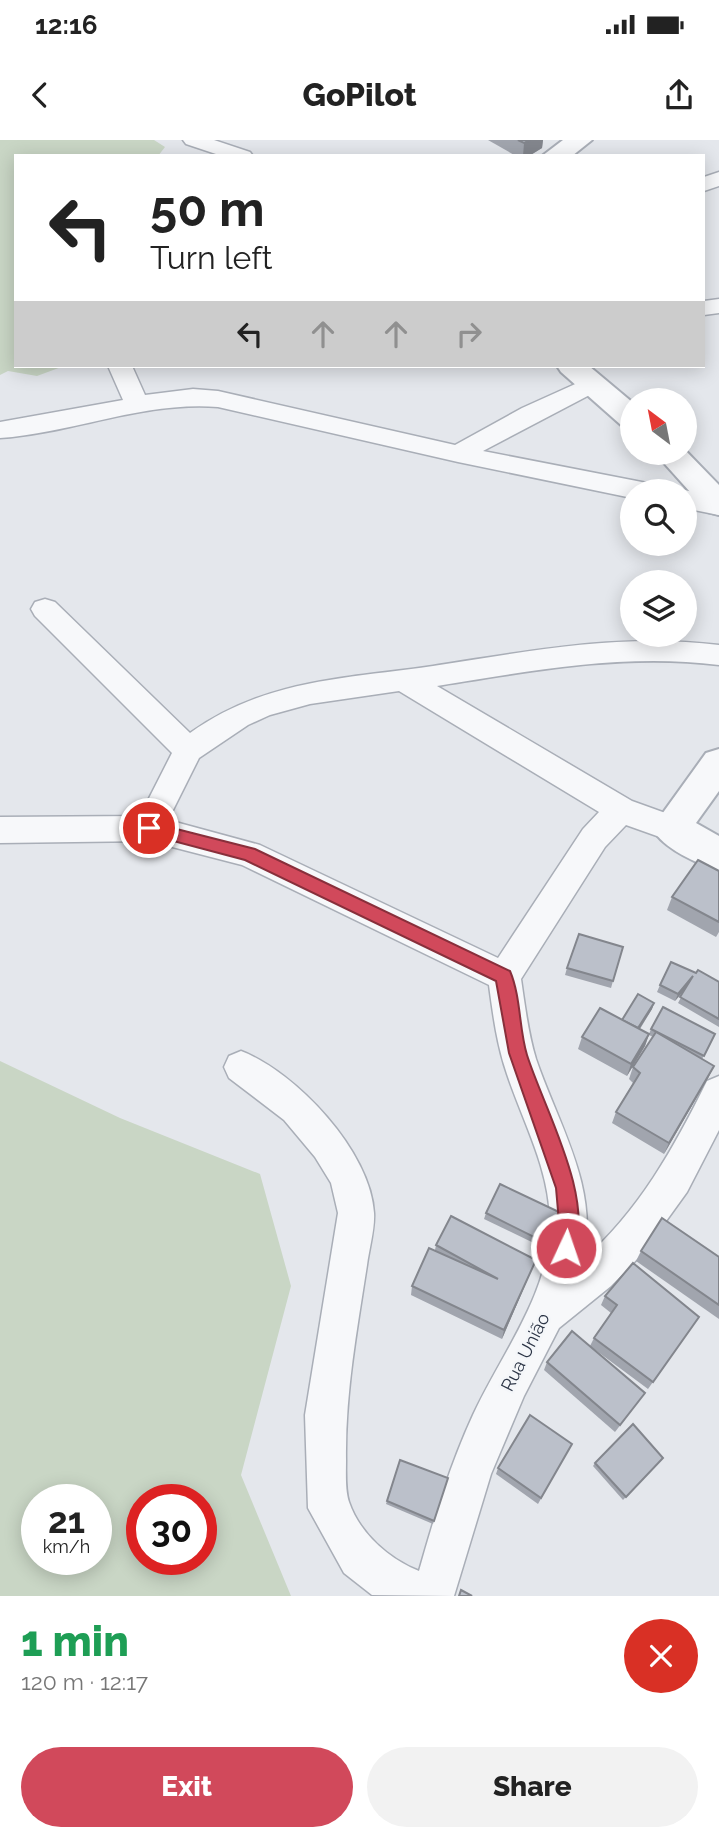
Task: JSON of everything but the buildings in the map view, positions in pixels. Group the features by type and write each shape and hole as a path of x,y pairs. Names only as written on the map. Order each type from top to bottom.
{"street":[{"path":"193,140 237,154"},
{"path":"557,154 580,140"},
{"path":"121,368 137,405"},
{"path":"458,454 531,414 582,375 620,408"},
{"path":"0,430 193,397 218,399 458,454 620,487"},
{"path":"682,466 719,505"},
{"path":"697,501 719,505"},
{"path":"45,609 188,750"},
{"path":"149,828 188,750 226,721 269,703 346,685 402,680 608,650 652,649 719,654"},
{"path":"402,680 621,810 671,828 719,855"},
{"path":"671,828 719,763"},
{"path":"0,830 149,828 249,854 504,977 594,838 621,810"},
{"name":"Rua União","path":"431,1596 485,1433 508,1382 545,1317 566,1248 569,1222 566,1188 517,1053 504,977"},
{"path":"241,1067 296,1108 328,1145 348,1177 356,1213 325,1415 329,1508 359,1558 387,1580 431,1596"},
{"path":"545,1317 614,1258 635,1235 672,1182 719,1092"}],"green space":[{"path":"0,140 154,140 165,147 160,154 14,154 14,368 59,368 37,376 8,371 0,375"},
{"path":"0,1061 120,1118 260,1174 291,1286 241,1475 291,1596 0,1596"}],"route":[{"path":"149,828 249,854 504,977 517,1053 566,1188 569,1222 566,1248"}]}
